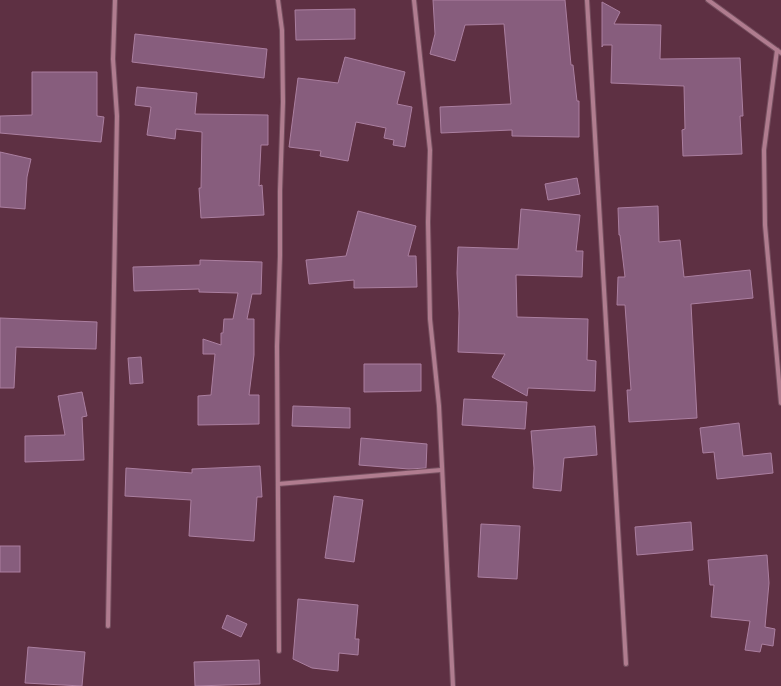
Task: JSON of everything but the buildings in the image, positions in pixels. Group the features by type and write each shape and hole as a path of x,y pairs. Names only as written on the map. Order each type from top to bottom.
{"street":[{"path":"108,626 117,116 113,59 115,0"},
{"path":"278,0 282,30 284,102 280,191 280,256 277,346 279,651"},
{"path":"414,0 430,150 428,222 430,319 439,406 453,686"},
{"path":"587,0 626,664"},
{"path":"708,0 779,52 764,150 765,225 781,403"},
{"path":"278,484 441,470"}]}
